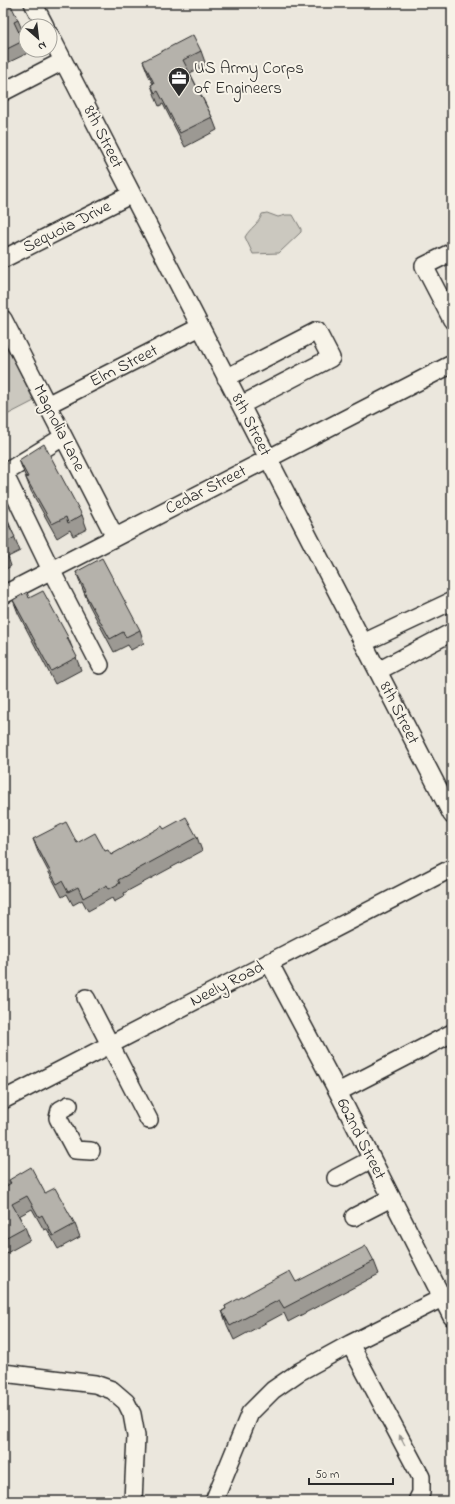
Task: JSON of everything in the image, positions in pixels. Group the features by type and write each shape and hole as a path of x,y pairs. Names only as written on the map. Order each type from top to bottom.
{"street":[{"path":"33,3 41,18"},
{"name":"8th Street","path":"58,50 452,815"},
{"path":"3,92 64,61"},
{"name":"Sequoia Drive","path":"3,259 132,194"},
{"path":"452,252 424,266 452,320"},
{"name":"Magnolia Lane","path":"3,320 115,537"},
{"name":"Elm Street","path":"47,405 200,327"},
{"path":"226,378 317,331 331,358 241,406"},
{"name":"Cedar Street","path":"3,595 452,364"},
{"path":"63,438 4,474 100,665"},
{"path":"363,644 452,601"},
{"path":"378,671 452,632"},
{"name":"Neely Road","path":"3,1100 452,868"},
{"name":"602nd Street","path":"269,962 338,1092 391,1198 447,1296 452,1318"},
{"path":"86,998 149,1120"},
{"path":"338,1092 452,1033"},
{"path":"69,1105 60,1110 58,1118 75,1150 92,1151"},
{"path":"336,1178 372,1159"},
{"path":"354,1217 391,1198"},
{"path":"214,1501 250,1413 273,1390 299,1372 350,1344 447,1296"},
{"path":"350,1344 421,1477 421,1493 418,1501"},
{"path":"3,1373 95,1384 112,1390 126,1402 132,1414 136,1436 133,1501"}],"shaded area":[{"path":"267,213 278,217 293,215 301,229 301,232 279,253 253,254 245,237 259,221 262,214"},
{"path":"3,338 34,401 3,417"}],"building":[{"path":"3,3 10,3 18,20 14,22 18,30 18,44 3,51"},
{"name":"US Army Corps of Engineers","path":"193,35 201,51 183,60 212,117 180,133 158,91 155,93 151,85 154,83 143,61"},
{"path":"44,444 82,515 68,523 66,517 52,524 26,478 28,477 19,460"},
{"path":"3,511 15,537 3,544"},
{"path":"3,546 7,553 3,555"},
{"path":"102,558 140,630 126,637 123,632 110,639 84,592 86,591 76,572"},
{"path":"43,591 77,657 51,671 13,600 27,592 29,598"},
{"path":"186,817 197,837 118,880 120,883 109,889 107,885 83,898 78,887 68,892 62,881 57,884 33,839 66,822 77,843 95,833 105,851 108,850 111,855 162,826 164,829"},
{"path":"31,1167 45,1193 55,1188 75,1224 53,1236 42,1215 39,1217 27,1196 12,1204 25,1227 3,1239 3,1188 11,1183 9,1180"},
{"path":"366,1246 374,1261 284,1308 279,1300 230,1326 222,1311 226,1309 225,1306 290,1271 296,1282"}],"place":[{"name":"US Army Corps of Engineers","path":"179,98"}]}
